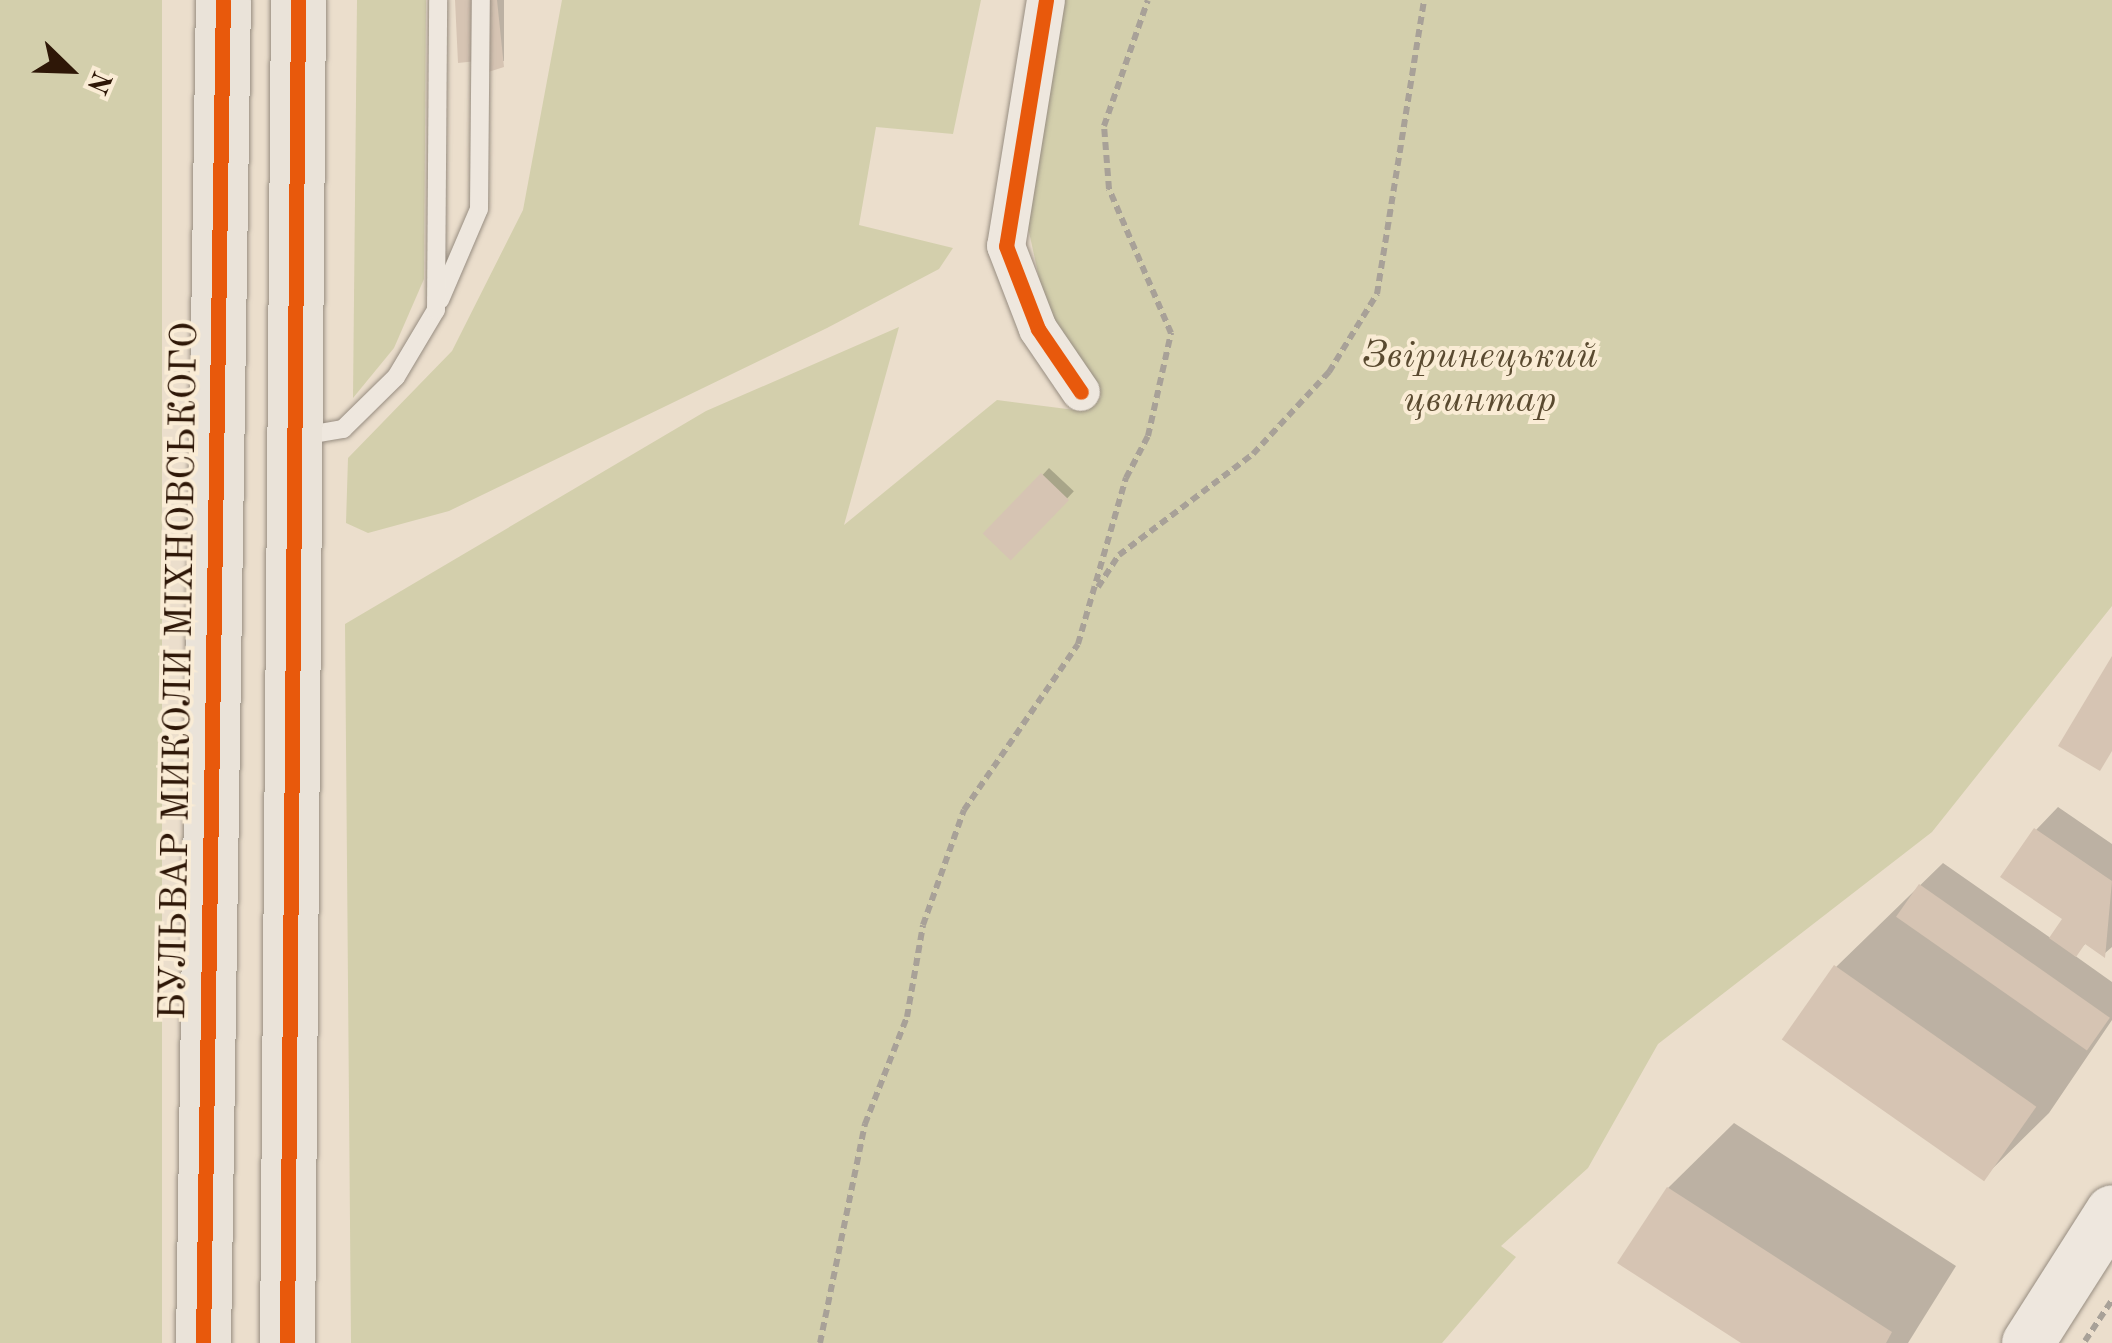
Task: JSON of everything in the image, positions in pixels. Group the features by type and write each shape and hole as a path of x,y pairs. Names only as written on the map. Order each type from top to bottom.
{"highway":[{"name":"БУЛЬВАР МИКОЛИ МІХНОВСЬКОГО","path":"203,1343 223,0"},
{"path":"287,1343 298,0"}],"main road":[{"path":"2028,1343 2112,1211"}],"street":[{"path":"1046,0 1006,246 1038,329 1081,392"}],"lane":[{"path":"436,310 438,0"},
{"path":"296,436 343,429 396,378 436,310 479,209 481,0"}],"path":[{"path":"820,1343 866,1124 907,1017 923,924 964,810 1078,644 1148,436 1171,333 1109,189 1104,126 1148,0"},
{"path":"1094,592 1119,555 1253,454 1329,372 1377,294 1424,0"},
{"path":"2084,1343 2112,1300"}],"green space":[{"path":"0,0 162,0 162,1343 0,1343"},
{"path":"357,0 426,0 424,279 394,348 353,398"},
{"path":"562,0 981,0 953,134 876,127 859,225 953,248 939,269 827,328 449,511 368,533 346,523 348,458 452,351 523,210"},
{"name":"Звіринецький цвинтар","path":"1059,0 2112,0 2112,606 1932,832 1658,1044 1588,1168 1501,1246 1516,1257 1442,1343 351,1343 345,624 706,411 899,327 844,525 997,400 1075,410 1101,397 1046,310 1026,218"}],"building":[{"path":"455,0 497,0 504,67 482,74 477,61 458,63"},
{"path":"1041,473 1069,500 1011,561 983,533"},
{"path":"2112,656 2112,751 2100,771 2058,746"},
{"path":"2034,828 2112,881 2105,958 2085,944 2076,957 2049,938 2062,919 2000,877"},
{"path":"1919,884 2110,1018 2087,1050 1896,917"},
{"path":"1834,965 2036,1107 1984,1181 1782,1040"},
{"path":"1667,1187 1892,1332 1886,1343 1741,1343 1617,1263"}],"cycle path":[{"path":"203,1343 223,0"},
{"path":"287,1343 298,0"},
{"path":"1046,0 1006,246 1038,329 1081,392"}]}
